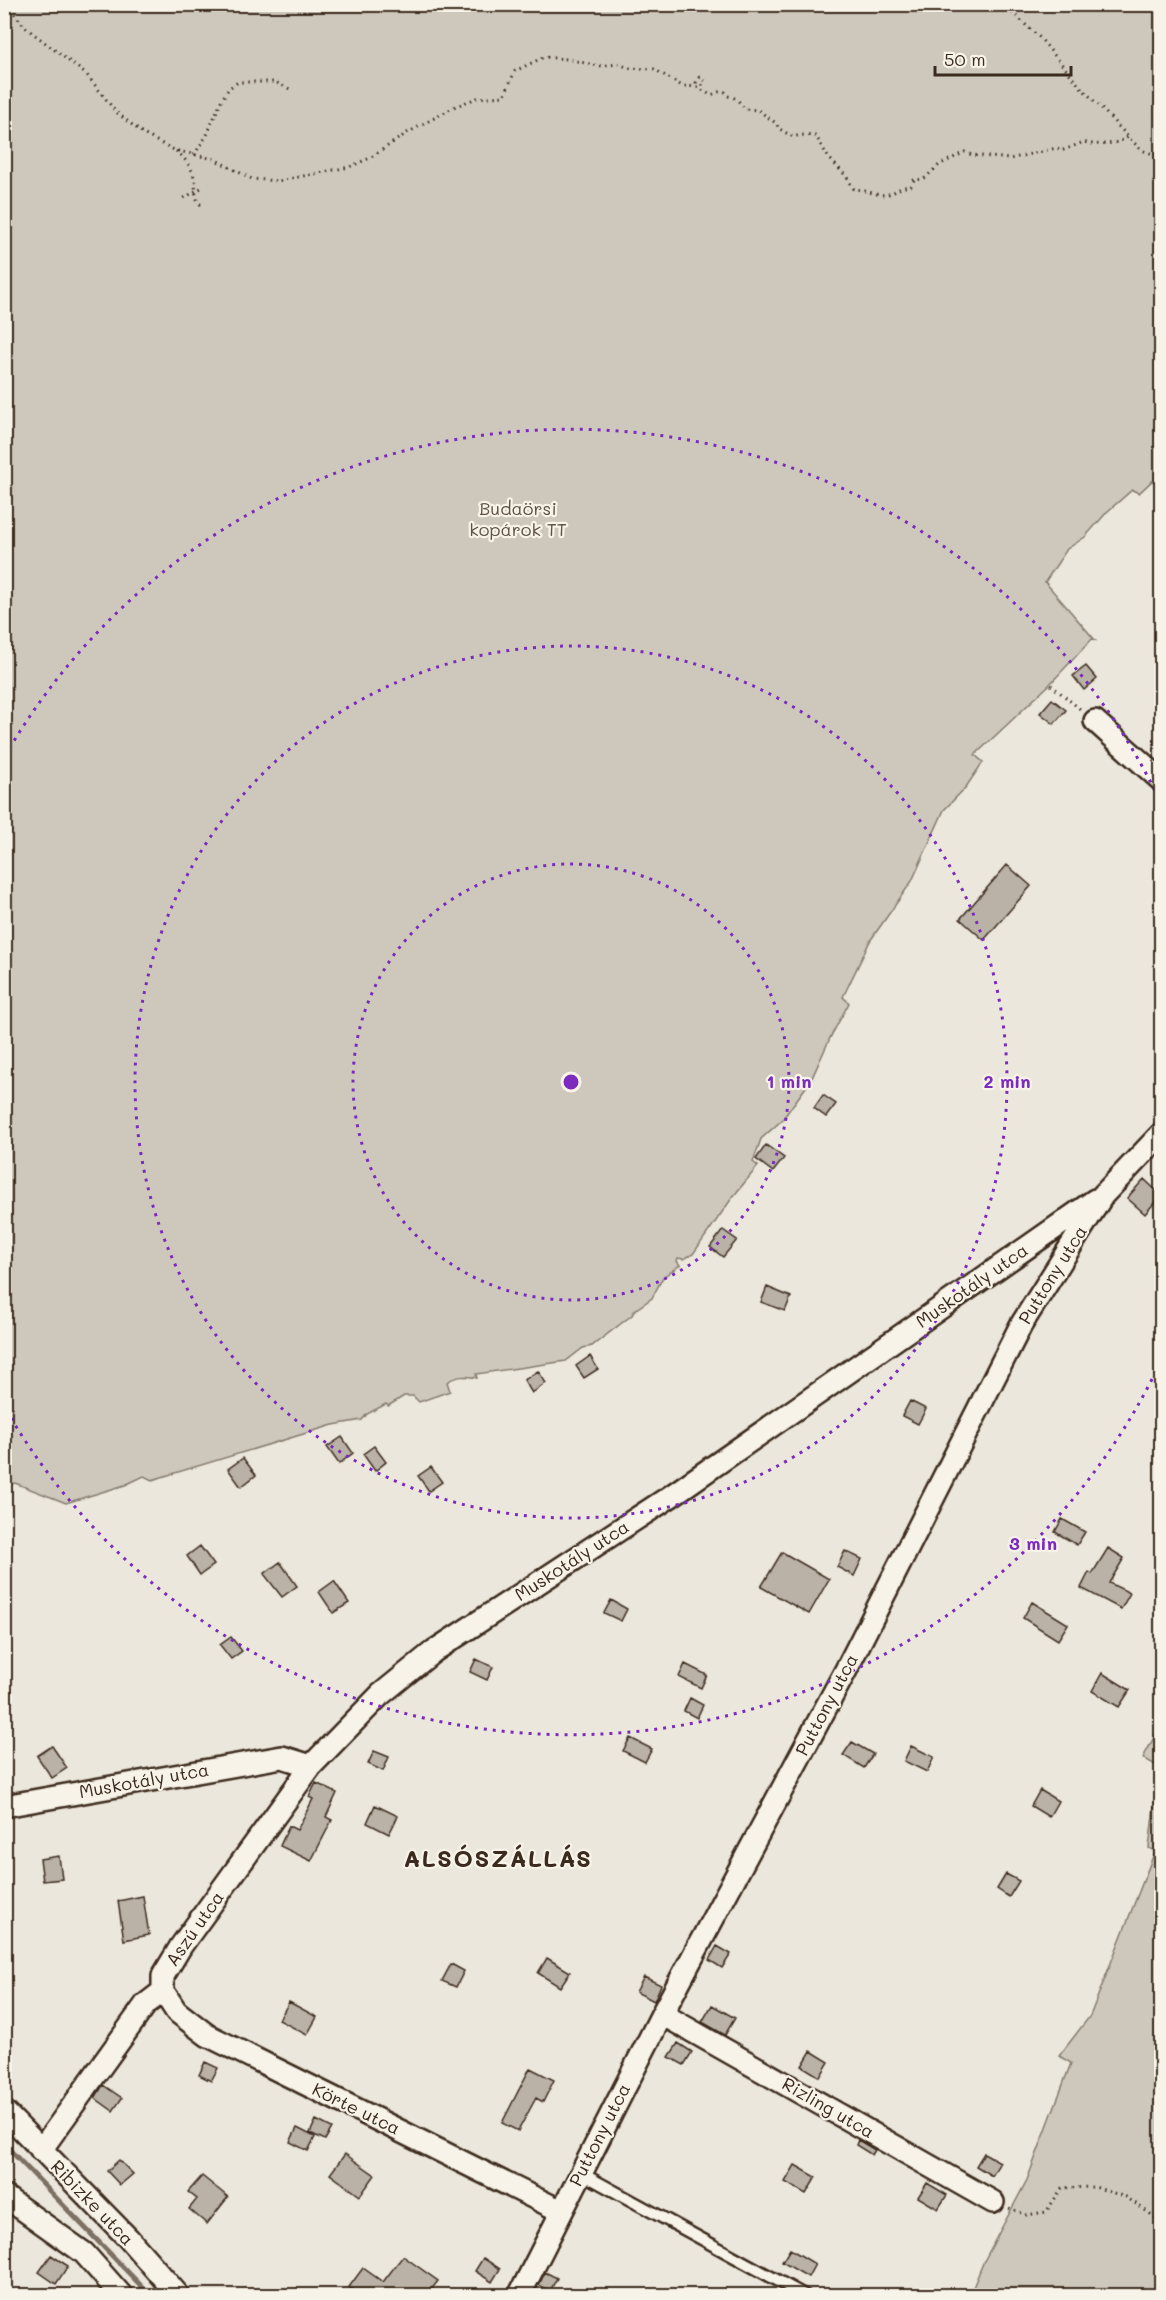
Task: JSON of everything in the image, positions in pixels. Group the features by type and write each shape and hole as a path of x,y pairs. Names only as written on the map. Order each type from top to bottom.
{"street":[{"path":"1095,721 1161,781"},
{"name":"Puttony utca","path":"519,2295 662,2014 846,1670 1021,1325 1103,1195 1161,1132"},
{"name":"Muskotály utca","path":"4,1806 282,1756 311,1766 380,1695 434,1650 671,1496 1103,1195"},
{"name":"Aszú utca","path":"41,2150 146,2004 163,1991 163,1976 181,1946 311,1766"},
{"name":"Körte utca","path":"163,1991 176,2011 207,2035 561,2211"},
{"name":"Rizling utca","path":"662,2014 993,2202"},
{"name":"Ribizke utca","path":"4,2111 128,2238 180,2295"},
{"path":"4,2196 84,2253 122,2295"}],"lane":[{"path":"581,2173 806,2295"}],"path":[{"path":"7,4 25,27 87,75 122,117 145,135 174,150 186,160 192,172 197,201 203,204"},
{"path":"1003,4 1040,38 1079,85 1128,137 1144,152 1161,157"},
{"path":"174,150 214,159 252,179 278,181 349,167 370,158 407,133 456,106 477,98 504,96 515,71 544,57 567,59 601,67 618,64 630,68 654,69 675,83 690,88 698,87 696,83 700,77 705,82 702,84 702,90 711,95 725,92 727,96 733,96 745,109 758,110 785,133 793,137 816,136 828,157 846,176 854,189 877,194 889,194 900,187 911,186 914,180 924,179 939,165 965,152 972,155 1011,159 1056,148 1061,151 1084,142 1093,145 1123,141 1128,137"},
{"path":"194,155 207,135 229,88 238,82 275,82 290,89"},
{"path":"184,198 201,188"},
{"path":"1051,685 1095,721"},
{"path":"993,2202 1027,2215 1046,2212 1062,2188 1095,2187 1126,2198 1161,2222"},
{"path":"1156,2295 1161,2282"}],"green space":[{"name":"Budaörsi kopárok TT","path":"1152,4 1162,9 1161,482 1159,484 1152,481 1139,493 1132,490 1108,511 1085,537 1067,549 1045,582 1095,640 1092,639 1049,685 975,755 983,762 966,787 944,810 912,881 870,941 843,997 849,1003 811,1080 782,1120 761,1139 753,1162 758,1166 732,1198 693,1254 684,1259 678,1258 680,1265 663,1277 652,1298 635,1310 632,1315 592,1346 583,1348 566,1361 476,1374 477,1378 454,1378 447,1382 450,1391 419,1402 413,1396 404,1396 388,1406 386,1404 367,1414 362,1420 333,1425 152,1480 144,1476 125,1485 66,1503 15,1483 5,1486 5,5"},
{"path":"1159,1728 1161,1730 1161,1768 1143,1758"},
{"path":"1161,1787 1161,2295 970,2295 983,2263 1027,2180 1071,2063 1059,2056 1090,2016 1155,1851 1149,1848 1154,1807"}],"building":[{"path":"1086,666 1097,679 1084,690 1073,676"},
{"path":"1052,699 1066,710 1054,724 1040,713"},
{"path":"1007,865 1031,886 984,940 960,919"},
{"path":"823,1095 836,1104 826,1117 814,1108"},
{"path":"766,1145 784,1158 773,1172 756,1159"},
{"path":"1144,1179 1161,1195 1145,1214 1127,1198"},
{"path":"723,1230 737,1240 723,1257 710,1247"},
{"path":"767,1287 791,1297 785,1311 761,1302"},
{"path":"590,1356 598,1369 584,1378 576,1366"},
{"path":"538,1371 546,1383 532,1393 524,1380"},
{"path":"910,1401 926,1409 918,1424 902,1416"},
{"path":"342,1437 353,1453 339,1464 327,1447"},
{"path":"374,1446 386,1462 375,1471 363,1454"},
{"path":"243,1458 256,1475 241,1487 228,1469"},
{"path":"431,1467 442,1482 429,1491 418,1476"},
{"path":"1062,1519 1085,1532 1077,1545 1055,1532"},
{"path":"200,1546 214,1565 200,1575 187,1556"},
{"path":"1108,1548 1124,1558 1109,1583 1130,1593 1121,1609 1081,1588 1089,1572 1092,1574"},
{"path":"845,1551 862,1559 854,1576 837,1567"},
{"path":"782,1552 829,1579 809,1614 761,1587"},
{"path":"280,1562 297,1586 282,1597 264,1574"},
{"path":"334,1581 349,1603 333,1613 319,1592"},
{"path":"611,1600 627,1609 621,1621 604,1613"},
{"path":"1032,1602 1068,1624 1058,1640 1023,1618"},
{"path":"231,1637 242,1651 231,1659 220,1645"},
{"path":"476,1659 493,1667 487,1680 470,1672"},
{"path":"685,1664 707,1675 701,1688 679,1677"},
{"path":"1102,1673 1130,1690 1119,1707 1092,1691"},
{"path":"690,1698 703,1705 697,1718 684,1711"},
{"path":"630,1738 652,1749 645,1762 623,1751"},
{"path":"852,1742 873,1754 864,1768 843,1755"},
{"path":"52,1746 67,1768 52,1778 37,1756"},
{"path":"911,1746 934,1757 927,1772 904,1761"},
{"path":"374,1751 389,1757 383,1771 368,1764"},
{"path":"316,1783 337,1793 326,1817 332,1820 311,1861 280,1846 289,1826 297,1830 313,1799 309,1797"},
{"path":"1040,1790 1058,1801 1049,1817 1031,1806"},
{"path":"375,1805 398,1816 389,1834 367,1823"},
{"path":"59,1856 62,1879 43,1881 40,1859"},
{"path":"1006,1874 1019,1881 1009,1897 997,1889"},
{"path":"143,1896 149,1935 124,1940 118,1901"},
{"path":"717,1946 731,1954 722,1968 709,1960"},
{"path":"547,1958 570,1972 560,1987 538,1973"},
{"path":"451,1964 464,1971 456,1987 442,1981"},
{"path":"644,1977 661,1985 654,2001 636,1992"},
{"path":"289,2002 317,2017 307,2035 279,2020"},
{"path":"712,2005 735,2018 725,2035 702,2022"},
{"path":"678,2043 692,2052 684,2065 669,2057"},
{"path":"811,2051 829,2062 820,2077 802,2066"},
{"path":"205,2062 218,2068 211,2081 199,2075"},
{"path":"530,2068 554,2080 543,2102 536,2098 518,2131 502,2123"},
{"path":"103,2085 122,2098 113,2111 95,2098"},
{"path":"316,2120 332,2128 325,2140 310,2133"},
{"path":"297,2128 315,2137 308,2151 290,2142"},
{"path":"858,2140 875,2150 872,2155 856,2145"},
{"path":"984,2153 1000,2162 992,2176 976,2166"},
{"path":"345,2154 375,2175 360,2196 330,2174"},
{"path":"119,2160 133,2174 120,2185 107,2171"},
{"path":"795,2165 816,2177 806,2194 785,2182"},
{"path":"202,2176 228,2197 207,2224 189,2209 197,2199 188,2192"},
{"path":"927,2183 947,2195 938,2209 918,2197"},
{"path":"790,2249 815,2264 808,2277 782,2262"},
{"path":"51,2255 68,2266 56,2284 39,2272"},
{"path":"403,2256 438,2281 427,2295 361,2295 349,2287 363,2268 383,2282"},
{"path":"483,2258 500,2269 492,2282 475,2271"},
{"path":"545,2272 557,2278 550,2291 539,2285"}],"waterway":[{"path":"4,2144 151,2296"}],"district":[{"name":"ALSÓSZÁLLÁS","path":"498,1859"}]}
